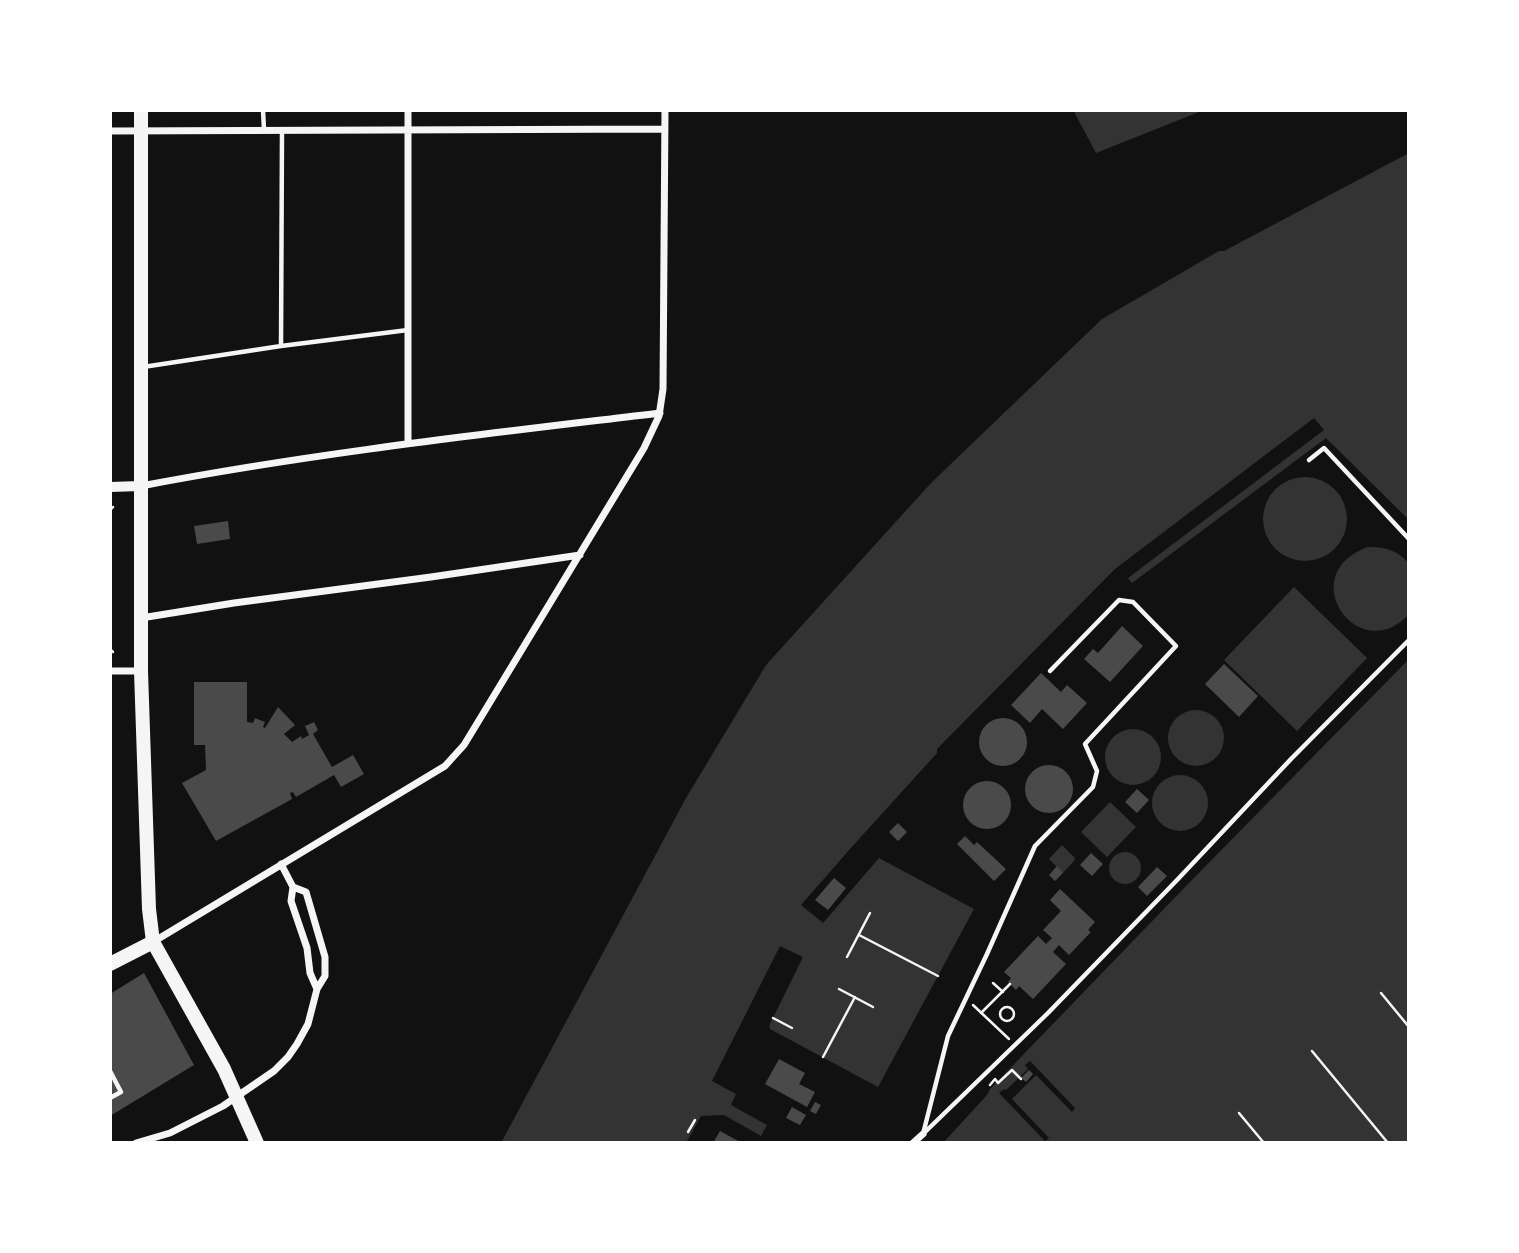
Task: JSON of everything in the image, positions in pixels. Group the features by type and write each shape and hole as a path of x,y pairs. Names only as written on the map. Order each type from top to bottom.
{"main road":[{"path":"141,110 141,671 149,909 153,942 225,1069 257,1143"},
{"path":"110,964 153,942"}],"street":[{"path":"408,110 408,443"},
{"path":"153,942 445,766 478,722 644,448 660,414 663,389 665,110"},
{"path":"110,131 665,128"},
{"path":"110,487 140,486 408,443 660,414"},
{"path":"141,618 580,555"},
{"path":"110,671 141,671"},
{"path":"281,864 293,887 291,901 307,948 310,973 317,989"},
{"path":"136,1143 170,1133 218,1110 274,1071 289,1057 302,1037 317,989 325,976 325,957 306,892 293,887"},
{"path":"913,1143 923,1134"}],"lane":[{"path":"263,110 264,130"},
{"path":"281,346 282,130"},
{"path":"141,367 408,330"},
{"path":"1309,460 1324,449 1409,539"},
{"path":"923,1134 948,1036 1035,846 1093,787 1097,771 1085,744 1176,646 1133,602 1119,600 1050,671"},
{"path":"923,1134 1016,1045 1409,640"},
{"path":"110,1071 121,1092 110,1098"}],"path":[{"path":"847,957 870,914"},
{"path":"859,935 938,976"},
{"path":"993,983 1003,992"},
{"path":"981,1013 1010,984"},
{"path":"839,989 873,1007"},
{"path":"1381,993 1409,1027"},
{"path":"823,1057 855,998"},
{"path":"966,998 1016,1045"},
{"path":"1006,1007 1013,1011 1013,1018 1008,1021 1002,1019 999,1015 1002,1009 1006,1007"},
{"path":"773,1018 792,1028"},
{"path":"995,1026 1002,1019"},
{"path":"1312,1051 1388,1143"},
{"path":"990,1084 995,1079 998,1083 1012,1070 1021,1079"},
{"path":"1239,1112 1264,1143"},
{"path":"688,1132 695,1120"}],"shaded area":[{"path":"1073,110 1204,110 1096,153"},
{"path":"1409,153 1409,520 1326,438 1132,583 1128,578 1324,430 1314,418 1115,569 937,749 937,753 801,905 823,923 879,858 974,909 878,1087 770,1029 769,1026 803,957 780,946 712,1081 736,1094 731,1105 767,1125 761,1136 724,1115 701,1116 686,1143 501,1143 686,798 766,665 931,483 1102,319 1219,251 1224,251"},
{"path":"1305,477 1321,480 1335,489 1344,503 1347,519 1344,535 1335,549 1321,558 1305,561 1289,558 1275,549 1266,535 1263,519 1266,503 1275,489 1289,480"},
{"path":"1368,547 1391,550 1409,564 1409,614 1390,628 1371,631 1354,624 1341,611 1334,595 1335,577 1346,560"},
{"path":"1294,587 1367,658 1297,731 1224,660"},
{"path":"1409,659 1409,1143 938,1143 1186,886"},
{"path":"1196,710 1207,712 1216,718 1222,727 1222,749 1216,758 1207,764 1196,766 1185,764 1176,758 1170,749 1168,738 1170,727 1176,718 1185,712"},
{"path":"1133,729 1144,731 1153,737 1159,746 1159,768 1153,777 1144,783 1133,785 1122,783 1113,777 1107,768 1105,757 1107,746 1113,737 1122,731"},
{"path":"1180,775 1191,777 1200,783 1206,792 1206,814 1200,823 1191,829 1180,831 1169,829 1160,823 1154,814 1152,803 1154,792 1160,783 1169,777"},
{"path":"1110,802 1136,827 1107,857 1081,832"},
{"path":"1062,845 1075,858 1063,873 1049,859"},
{"path":"1125,852 1136,857 1141,868 1136,879 1125,884 1114,879 1109,868 1114,857"}],"pier":[{"path":"1030,1061 1075,1108 1072,1112 1036,1075 1012,1099 1049,1138 1045,1141 999,1093 1006,1090 1028,1069 1025,1065"},
{"path":"991,1087 987,1095 943,1143 934,1143"}],"building":[{"path":"228,521 230,539 197,544 194,526"},
{"path":"1122,626 1143,646 1110,682 1084,659 1093,649 1098,653"},
{"path":"1224,664 1258,696 1239,717 1205,684"},
{"path":"1041,673 1061,692 1067,685 1087,703 1063,729 1042,709 1030,723 1011,705"},
{"path":"194,682 247,682 247,722 253,723 255,718 265,722 265,728 278,707 295,725 284,734 292,742 301,736 302,739 309,735 305,726 314,722 318,730 313,734 332,767 353,755 364,774 341,787 334,775 296,797 293,792 290,793 292,799 216,841 182,783 206,770 205,745 194,745"},
{"path":"1003,718 1020,725 1027,742 1020,759 1003,766 986,759 979,742 986,725"},
{"path":"1049,765 1058,766 1066,772 1072,780 1072,798 1066,806 1058,812 1049,813 1040,812 1032,806 1026,798 1025,789 1026,780 1032,772 1040,766"},
{"path":"987,781 996,782 1004,788 1010,796 1010,814 1004,822 996,828 987,829 978,828 970,822 964,814 963,805 964,796 970,788 978,782"},
{"path":"1137,789 1149,800 1137,813 1125,802"},
{"path":"898,823 907,832 898,841 889,832"},
{"path":"965,836 974,845 977,842 1006,869 994,881 957,844"},
{"path":"1091,853 1103,864 1092,876 1080,865"},
{"path":"1057,866 1063,873 1055,881 1049,875"},
{"path":"1157,867 1167,876 1147,896 1138,887"},
{"path":"834,878 846,888 828,910 815,900"},
{"path":"1060,889 1095,922 1088,930 1091,932 1069,955 1059,945 1053,952 1066,964 1033,999 1019,986 1016,990 1008,982 1011,978 1004,972 1038,936 1046,944 1052,938 1043,930 1061,911 1050,900"},
{"path":"144,973 194,1065 110,1116 110,994"},
{"path":"779,1059 805,1073 799,1084 815,1092 807,1107 765,1084"},
{"path":"1029,1070 1033,1074 1026,1082 1021,1078"},
{"path":"815,1102 821,1105 816,1114 810,1111"},
{"path":"792,1107 806,1115 800,1125 786,1118"},
{"path":"720,1131 742,1143 713,1143"}]}
